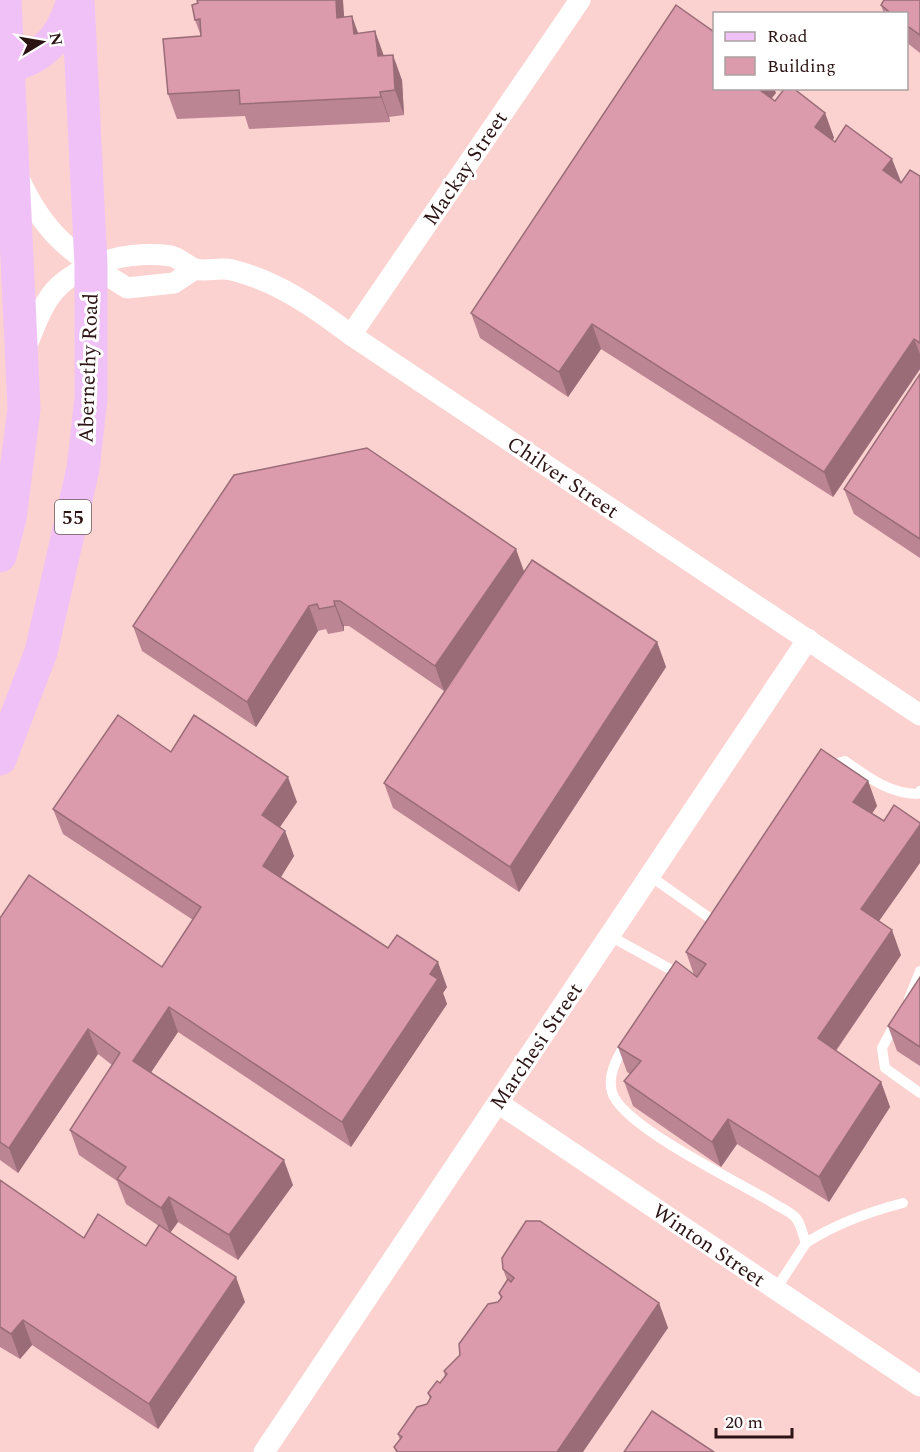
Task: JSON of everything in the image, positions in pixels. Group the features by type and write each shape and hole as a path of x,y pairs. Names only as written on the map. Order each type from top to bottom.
{"main road":[{"path":"0,556 10,518 24,409 5,0"},
{"path":"9,66 30,61 48,46 67,20 73,0"},
{"name":"Abernethy Road","path":"0,759 40,652 83,469 91,398 91,266 78,0"}],"street":[{"name":"Mackay Street","path":"351,335 579,0"},
{"name":"Chilver Street","path":"13,164 41,221 59,242 91,266 127,288 174,282 195,269"},
{"name":"Chilver Street","path":"23,356 42,310 59,286 91,266 122,257 173,256 195,269 229,269 263,280 291,293 920,715"},
{"name":"Marchesi Street","path":"264,1452 808,639"},
{"name":"Winton Street","path":"498,1103 920,1386"}],"lane":[{"path":"822,772 830,764 845,760 870,779 899,794 917,794 920,791"},
{"path":"650,876 714,921 727,902"},
{"path":"610,936 673,978"},
{"path":"920,972 882,1048 885,1068 920,1093"},
{"path":"636,1030 622,1049 612,1072 612,1093 628,1114 688,1155 726,1177 738,1181 796,1218 806,1243"},
{"path":"776,1289 806,1243 825,1231 864,1213 903,1203"}],"building":[{"path":"197,0 336,0 337,18 352,16 354,34 375,31 378,56 393,55 395,90 380,92 381,97 240,104 239,90 168,94 163,39 201,36 200,19 195,20 192,5 198,3"},
{"path":"884,0 920,0 920,35 908,26 908,12 890,12 881,5"},
{"path":"676,5 713,31 713,90 760,90 775,101 783,90 796,90 825,113 815,127 835,142 846,125 892,159 883,170 901,183 910,170 920,176 920,343 914,339 824,472 592,324 559,372 471,313"},
{"path":"920,374 920,539 844,489"},
{"path":"367,448 516,549 435,666 340,601 334,601 335,606 319,609 317,604 309,606 247,702 133,626 234,475"},
{"path":"532,560 657,642 510,867 384,783"},
{"path":"118,715 171,752 194,715 288,777 262,815 285,831 263,866 388,948 397,935 438,962 430,974 438,979 342,1122 169,1007 133,1061 284,1160 229,1235 169,1197 161,1208 117,1179 126,1167 70,1130 120,1053 88,1029 9,1148 0,1142 0,918 29,875 162,967 201,907 53,809"},
{"path":"821,749 868,781 853,802 884,821 894,805 920,825 861,909 892,930 818,1038 881,1082 819,1177 728,1119 712,1142 624,1081 641,1061 618,1047 676,961 697,977 706,964 686,952"},
{"path":"920,977 920,1047 888,1026"},
{"path":"0,1180 84,1238 98,1214 146,1246 159,1225 236,1277 149,1404 23,1320 11,1334 0,1327"},
{"path":"526,1221 540,1221 659,1303 557,1452 397,1452 394,1447 402,1437 398,1434 417,1407 427,1404 431,1397 428,1393 437,1381 440,1383 447,1374 444,1371 460,1355 459,1344 488,1304 498,1302 502,1297 499,1293 508,1279 511,1282 514,1278 503,1269 502,1258"},
{"path":"652,1411 714,1452 624,1452"}]}
